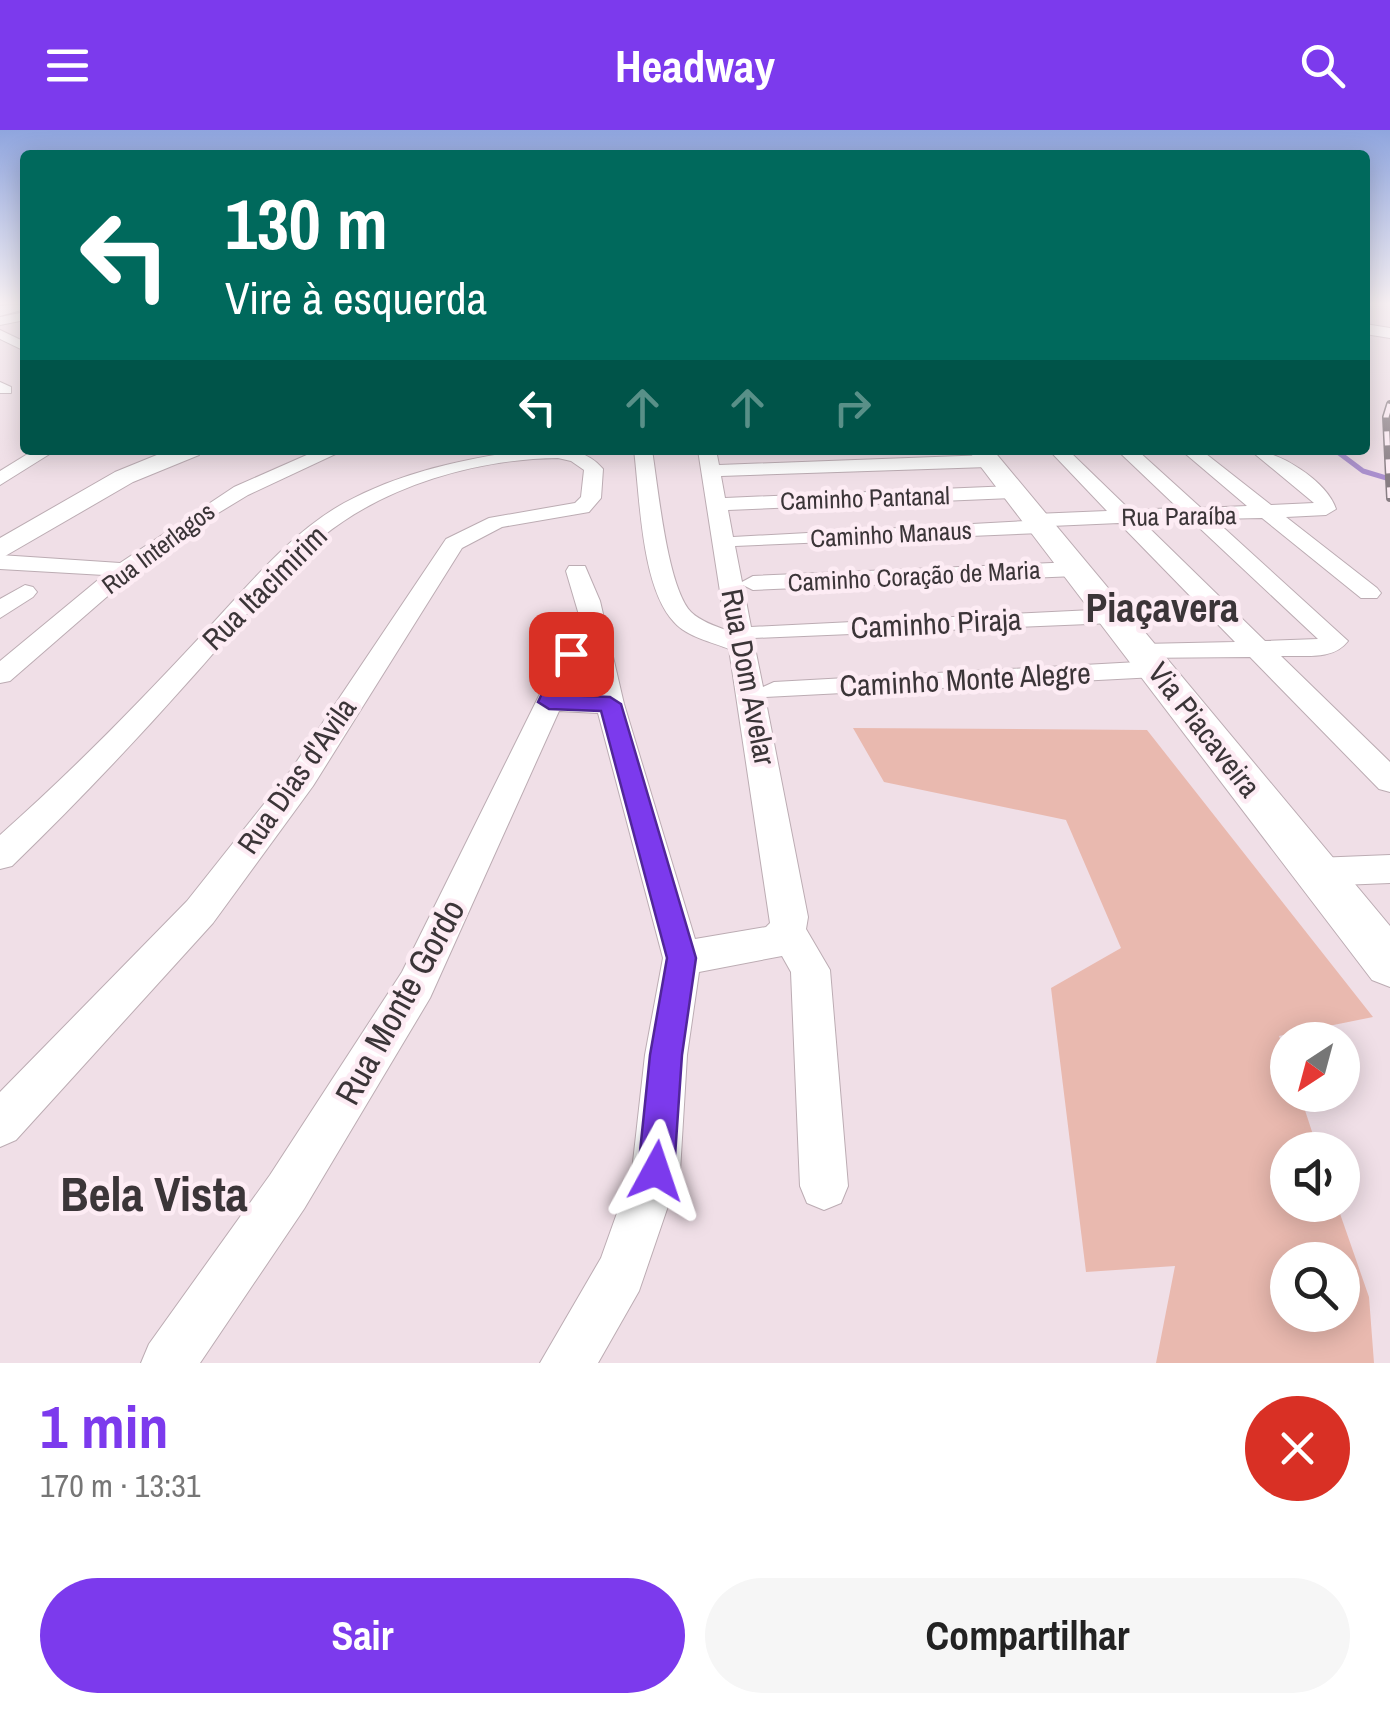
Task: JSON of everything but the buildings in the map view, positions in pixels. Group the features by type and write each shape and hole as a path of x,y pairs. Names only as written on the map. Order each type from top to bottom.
{"street":[{"path":"0,479 39,455"},
{"path":"0,550 124,477 178,455"},
{"name":"Rua Interlagos","path":"0,675 211,505 261,479 322,455"},
{"name":"Rua Itacimirim","path":"0,856 94,768 319,529 350,508 440,472 496,460 547,455"},
{"name":"Rua Itacimirim","path":"573,455 586,459 594,469"},
{"path":"644,455 659,557 676,610 686,620 751,638"},
{"path":"1063,455 1390,781"},
{"path":"1132,455 1334,638 1329,647 1254,649 1149,660"},
{"path":"1196,455 1369,593"},
{"name":"Rua Paraíba","path":"1030,513 1122,517 1323,511 1326,503 1322,496 1266,455"},
{"path":"709,460 984,456"},
{"name":"Via Piacaveira","path":"984,456 1390,964"},
{"name":"Rua Dom Avelar","path":"709,460 751,638 788,917 810,970 824,1186"},
{"name":"Rua Dias d'Avila","path":"0,1124 200,912 302,778 438,563 454,544 496,522 582,508 591,498 594,469"},
{"name":"Caminho Pantanal","path":"717,504 1030,513"},
{"name":"Caminho Manaus","path":"740,541 1030,513"},
{"path":"0,562 126,570"},
{"name":"Caminho Coração de Maria","path":"753,583 1076,569"},
{"path":"566,1363 621,1273 656,1171 666,1055 682,958 577,571"},
{"path":"0,611 25,592"},
{"name":"Rua Monte Gordo","path":"168,1363 288,1192 416,985 590,616"},
{"name":"Caminho Piraja","path":"751,638 1113,616"},
{"name":"Caminho Monte Alegre","path":"774,691 1149,660"},
{"path":"549,702 610,704"},
{"path":"1316,872 1390,869"},
{"path":"682,958 761,948 776,942 788,917"}],"shaded area":[{"path":"853,728 1147,730 1373,1017 1348,1022 1270,1022 1270,1112 1306,1112 1312,1132 1270,1132 1270,1222 1343,1222 1350,1242 1270,1242 1270,1332 1360,1332 1360,1271 1369,1297 1374,1363 1156,1363 1175,1266 1086,1272 1051,988 1121,948 1066,820 884,782"}],"waterway":[{"path":"1342,455 1363,471 1390,479"}],"railway":[{"path":"1390,404 1386,417 1390,498"}],"district":[{"name":"Piaçavera","path":"1162,608"},
{"name":"Bela Vista","path":"154,1194"}],"route":[{"path":"571,654 549,702 610,704 682,958 666,1055 656,1171"}]}
